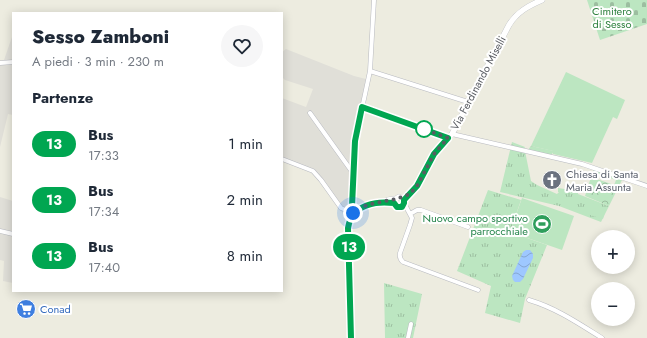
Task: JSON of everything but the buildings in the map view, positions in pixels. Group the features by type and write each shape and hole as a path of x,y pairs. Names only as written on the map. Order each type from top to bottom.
{"street":[{"path":"351,338 348,228 349,221 354,213 352,206 355,141 370,70 374,0"},
{"name":"Via Ferdinando Miselli","path":"354,213 365,206 375,203 400,202 410,194 417,186 434,154 450,136 512,20 524,9 542,0"},
{"path":"0,63 12,62"},
{"path":"370,70 468,102"},
{"path":"362,107 450,136 582,164 647,186"},
{"path":"310,113 353,173"},
{"path":"283,159 313,171 341,208 354,213"},
{"path":"400,202 412,218 399,257 403,262 478,290"},
{"path":"409,213 421,210 468,227"},
{"path":"0,231 12,234"},
{"path":"529,300 564,315 602,338"},
{"path":"408,338 411,324"}],"shaded area":[{"path":"12,37 12,115 8,114 0,147 0,61 4,60"},
{"path":"286,49 354,76 366,79 356,121 352,150 350,208 343,214 322,184 307,167 283,157 283,98 306,107 313,89 283,78 283,51"},
{"path":"0,197 12,201 12,283 3,281 4,261 0,260"}],"green space":[{"name":"Cimitero di Sesso","path":"587,0 647,0 647,24 600,40"},
{"path":"566,72 625,100 617,119 613,117 592,163 553,154 553,151 531,146"},
{"path":"512,142 525,147 523,151 525,151 531,181 537,185 557,194 559,192 558,188 578,191 578,194 609,206 601,222 559,206 500,192"},
{"path":"531,146 554,151 550,157 525,151 527,151"},
{"path":"594,168 623,178 609,206 585,196 591,177 614,185 616,180 593,172"},
{"path":"488,190 521,200 510,232 547,245 525,299 520,323 485,313 491,286 457,271"},
{"name":"Nuovo campo sportivo parrocchiale","path":"522,198 574,216 562,250 510,232"},
{"path":"587,202 606,208 603,219 583,213"},
{"path":"384,283 422,294 413,338 385,338"}],"water":[{"path":"530,250 533,254 533,258 523,279 520,282 515,282 512,276 523,252"}],"bus line":[{"name":"13","path":"351,338 349,221 354,212 375,203 394,203 397,207 402,207 404,205 404,200 417,186 434,154 448,138 362,107 355,141 352,206"}],"place":[{"name":"Chiesa di Santa Maria Assunta","path":"552,180"},
{"name":"Nuovo campo sportivo parrocchiale","path":"542,224"},
{"name":"Conad","path":"26,309"}],"route":[{"path":"353,213 365,206 401,198 410,194 417,186 434,154 448,138 424,129"}]}
